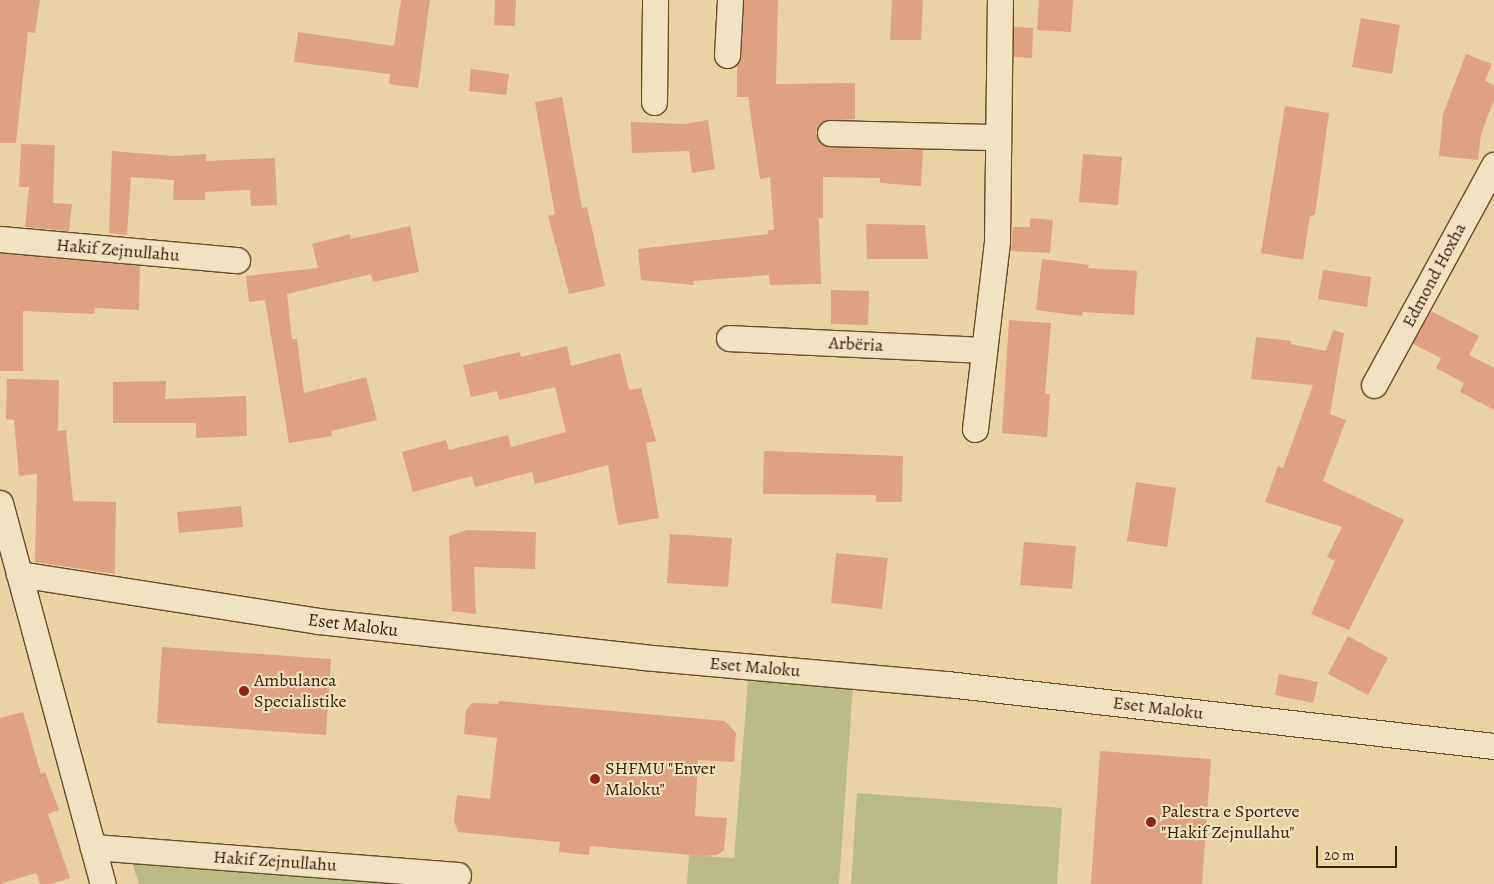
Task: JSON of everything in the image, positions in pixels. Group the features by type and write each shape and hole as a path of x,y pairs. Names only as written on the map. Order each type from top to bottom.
{"street":[{"path":"654,102 655,0"},
{"path":"727,55 730,0"},
{"path":"975,430 997,241 1000,0"},
{"path":"830,133 998,137"},
{"name":"Edmond Hoxha","path":"1374,385 1494,165"},
{"name":"Hakif Zejnullahu","path":"0,239 237,260"},
{"name":"Arbëria","path":"729,338 983,350"},
{"path":"0,503 103,884"},
{"name":"Eset Maloku","path":"19,574 318,621 642,657 947,684 1494,746"},
{"name":"Hakif Zejnullahu","path":"93,847 458,875"}],"green space":[{"path":"748,680 853,687 839,884 687,884 689,855 734,858"},
{"path":"857,793 1062,808 1057,884 851,884"},
{"path":"130,857 457,884 139,884"}],"building":[{"path":"0,0 40,0 35,33 28,32 16,143 0,143"},
{"path":"401,0 430,0 418,88 389,84 390,74 294,62 298,32 394,46"},
{"path":"495,0 516,0 515,26 494,25"},
{"path":"744,0 778,0 776,84 855,83 855,119 823,121 816,132 818,140 830,147 923,150 921,186 880,183 880,178 823,177 823,218 819,218 821,284 770,285 769,275 693,281 694,285 641,280 638,249 768,234 768,230 774,230 770,177 760,179 748,97 737,97 737,65 741,56"},
{"path":"892,0 923,0 921,40 890,40"},
{"path":"1039,0 1073,0 1071,32 1037,30"},
{"path":"1361,18 1400,25 1392,74 1352,67"},
{"path":"1014,27 1033,28 1032,58 1014,57"},
{"path":"1466,54 1492,64 1485,81 1494,85 1494,100 1481,134 1478,160 1439,156 1443,114"},
{"path":"471,69 509,74 506,95 469,91"},
{"path":"562,97 582,208 587,207 605,286 569,294 548,216 555,214 535,102"},
{"path":"1285,106 1329,113 1315,215 1310,216 1303,260 1261,253"},
{"path":"708,120 715,169 692,173 689,151 632,153 631,122 684,124"},
{"path":"21,144 55,145 53,203 72,204 69,231 25,227 29,187 19,187"},
{"path":"112,151 174,156 206,154 206,161 275,158 277,205 251,206 250,190 205,192 205,200 173,200 174,180 131,177 127,235 109,233"},
{"path":"1083,154 1122,157 1118,205 1079,202"},
{"path":"1030,218 1053,220 1050,253 1011,251 1013,227 1030,227"},
{"path":"866,224 925,225 928,259 867,259"},
{"path":"410,226 419,272 373,282 371,274 287,294 292,339 297,339 304,393 366,377 377,420 331,431 332,436 289,443 265,300 249,302 246,276 318,268 312,244 350,234 351,239"},
{"path":"0,253 140,266 139,310 95,308 94,314 23,311 23,371 0,371"},
{"path":"1042,259 1089,265 1088,268 1137,271 1134,315 1083,312 1082,316 1036,310"},
{"path":"1323,270 1371,277 1367,307 1318,299"},
{"path":"831,290 869,291 868,325 831,324"},
{"path":"1431,311 1479,336 1469,355 1494,368 1494,410 1460,392 1464,383 1436,368 1441,358 1413,344"},
{"path":"1009,320 1051,323 1045,394 1050,394 1047,437 1002,433"},
{"path":"1333,330 1344,333 1330,414 1346,420 1323,481 1404,520 1349,630 1311,614 1335,561 1327,557 1342,527 1265,502 1278,466 1283,468 1313,385 1251,379 1256,337 1291,341 1291,344 1326,351"},
{"path":"567,346 571,366 620,353 629,390 641,388 656,441 646,443 659,518 618,525 608,465 535,484 532,472 475,487 472,476 413,492 402,452 446,440 449,450 508,435 511,447 566,432 555,387 499,400 497,391 471,397 463,365 520,352 521,357"},
{"path":"7,379 59,380 58,431 66,430 73,501 116,502 115,574 35,562 37,474 19,476 14,420 6,419"},
{"path":"166,381 165,399 246,396 247,436 196,438 196,423 113,423 113,382"},
{"path":"764,451 903,456 902,502 876,502 876,495 763,494"},
{"path":"1136,482 1176,488 1167,547 1127,541"},
{"path":"241,506 243,527 179,533 177,512"},
{"path":"467,530 536,532 535,569 474,567 476,614 452,611 449,536"},
{"path":"670,534 732,538 728,587 667,583"},
{"path":"1024,542 1076,546 1072,589 1020,585"},
{"path":"836,553 888,558 882,609 831,603"},
{"path":"1348,636 1388,658 1368,695 1328,674"},
{"name":"Ambulanca Specialistike","path":"162,647 331,659 326,735 157,723"},
{"path":"1279,674 1318,682 1313,703 1275,695"},
{"name":"SHFMU \"Enver Maloku\"","path":"499,701 725,721 736,733 734,762 698,760 695,816 727,818 724,850 717,855 703,856 590,846 589,855 559,852 560,842 458,832 454,821 457,795 490,799 497,738 464,734 466,710 472,703 498,704"},
{"path":"23,712 41,774 45,772 59,810 48,814 70,878 51,884 40,884 36,873 0,884 0,718"},
{"name":"Palestra e Sporteve \"Hakif Zejnullahu\"","path":"1100,751 1211,759 1202,884 1091,884"}],"place":[{"name":"Ambulanca Specialistike","path":"244,691"},
{"name":"SHFMU \"Enver Maloku\"","path":"595,779"},
{"name":"Palestra e Sporteve \"Hakif Zejnullahu\"","path":"1151,822"}]}
